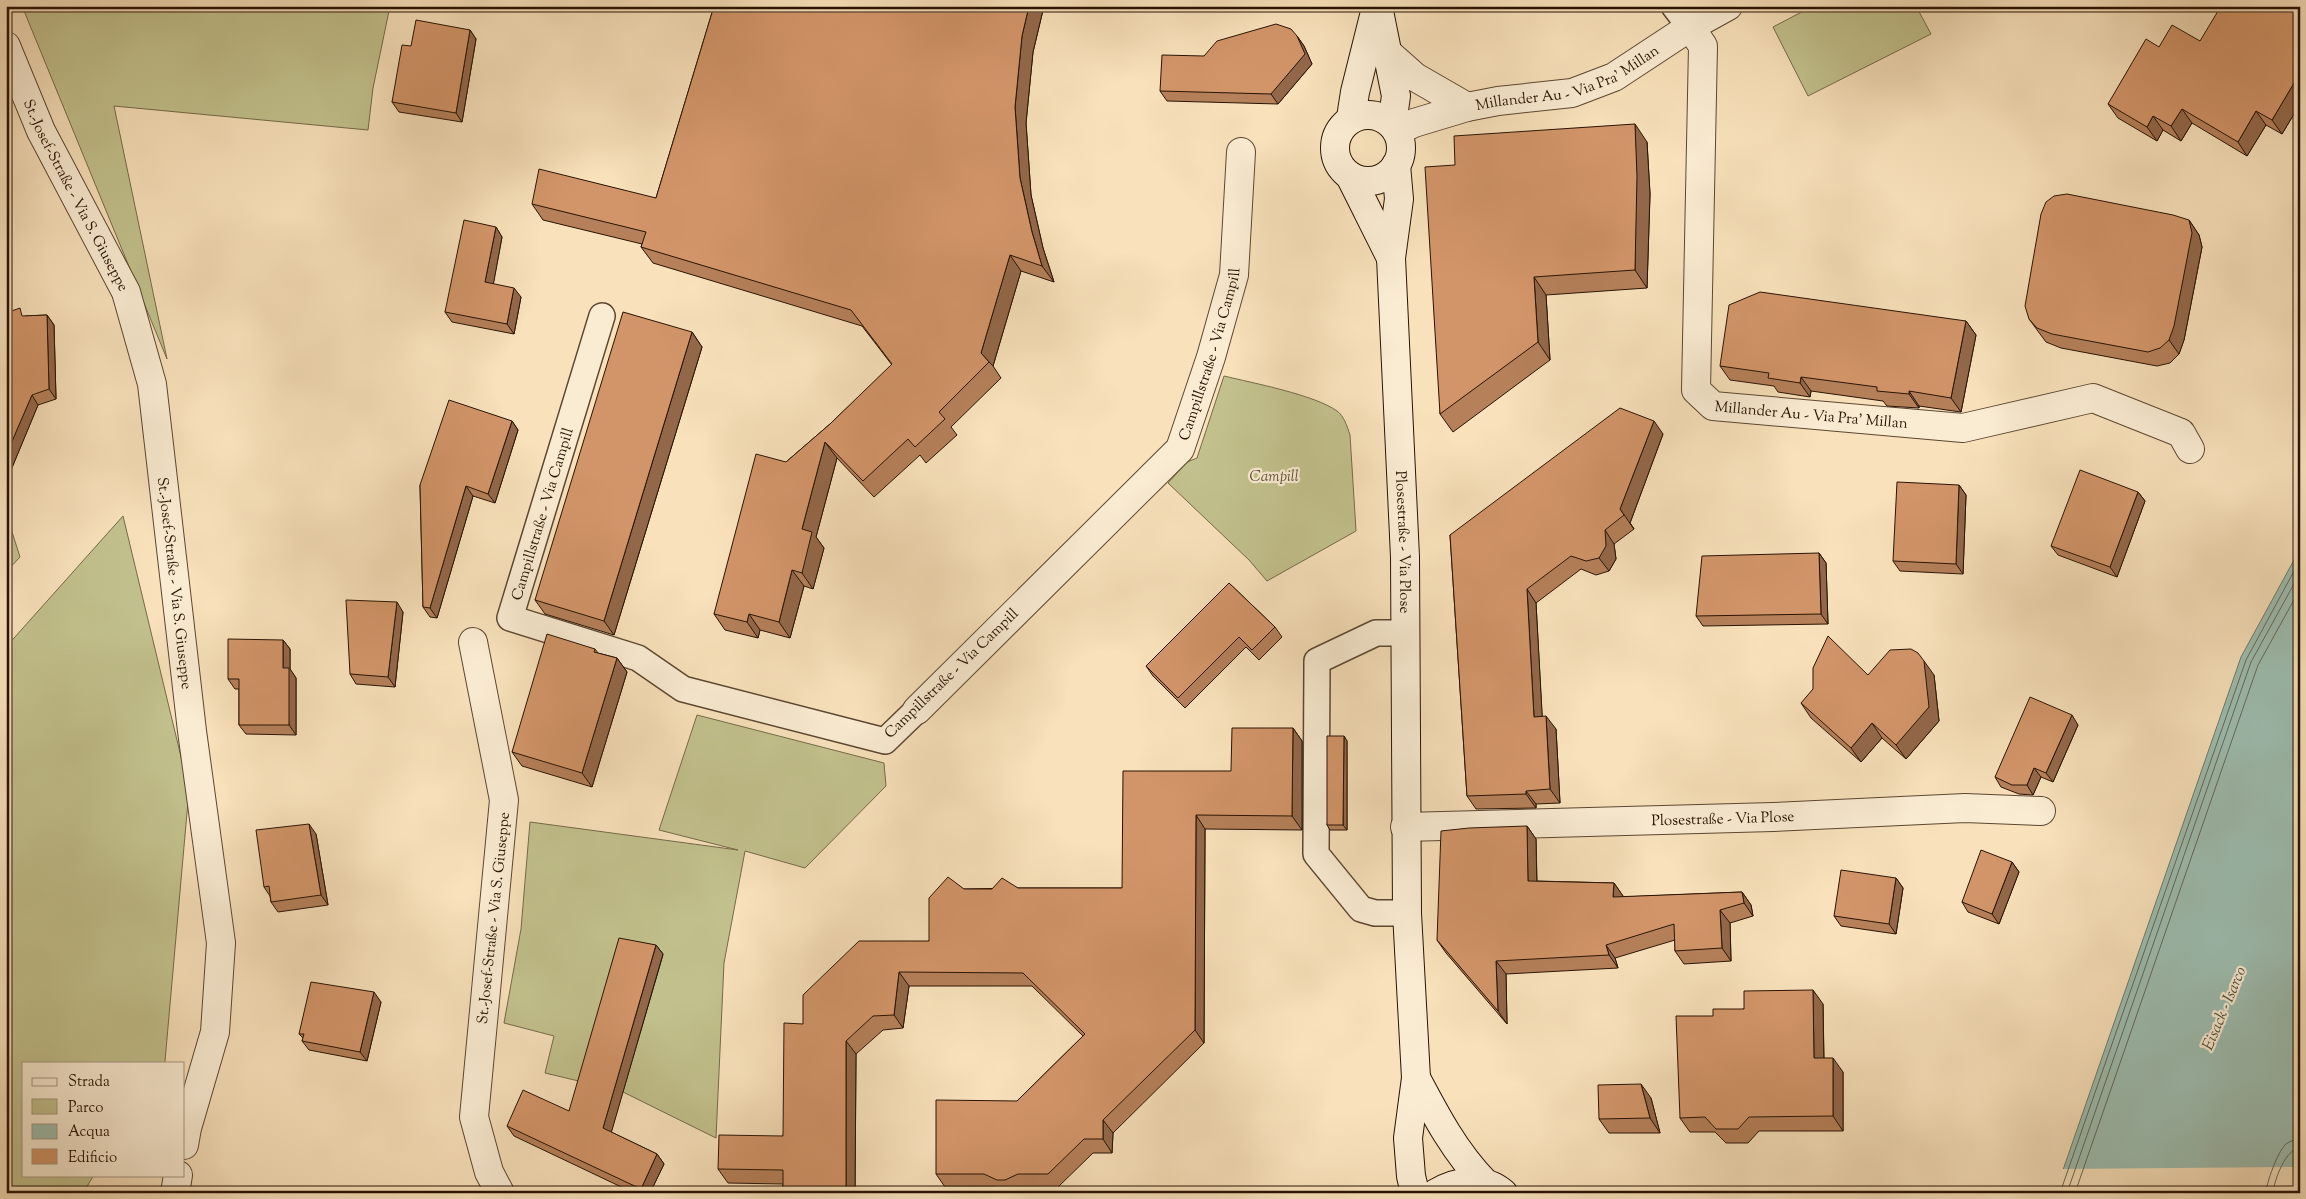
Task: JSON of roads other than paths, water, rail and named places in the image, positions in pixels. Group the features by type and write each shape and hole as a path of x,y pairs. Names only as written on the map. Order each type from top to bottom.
{"street":[{"name":"Plosestraße - Via Plose","path":"1377,6 1396,96 1394,128 1401,148 1396,165 1399,199 1391,258 1405,557 1405,827 1407,913 1416,1078 1408,1138 1411,1176 1416,1193"},
{"name":"Plosestraße - Via Plose","path":"1377,6 1355,92 1351,118 1339,131 1334,147 1336,159 1341,168 1350,176 1391,258"},
{"name":"Millander Au - Via Pra' Millan","path":"1394,128 1498,101 1572,93 1614,77 1682,17 1728,6"},
{"name":"Millander Au - Via Pra' Millan","path":"1682,17 1703,46 1696,390 1713,406 1963,428 2093,398 2181,433 2190,449"},
{"name":"St.-Josef-Straße - Via S. Giuseppe","path":"6,46 41,131 126,292 152,384 192,731 221,943 215,1032 185,1139"},
{"name":"Millander Au - Via Pra' Millan","path":"1388,53 1414,77 1467,108"},
{"path":"1351,118 1361,114 1372,114 1383,118 1394,128"},
{"name":"Campillstraße - Via Campill","path":"916,710 1180,449 1212,357 1234,275 1240,152"},
{"path":"1350,176 1359,180 1370,181 1389,173 1396,165"},
{"name":"St.-Josef-Straße - Via S. Giuseppe","path":"473,642 504,800 474,1117 489,1172 500,1193"},
{"name":"Plosestraße - Via Plose","path":"1405,827 1773,817 1965,808 2041,811"},
{"name":"Plosestraße - Via Plose","path":"1416,1078 1443,1128 1467,1165 1494,1188"},
{"path":"175,1193 178,1176"},
{"name":"Plosestraße - Via Plose","path":"1436,1193 1448,1186 1466,1181 1494,1188"}],"lane":[{"name":"Campillstraße - Via Campill","path":"602,316 510,618 638,658 683,689 885,741 916,710"},
{"path":"1405,632 1376,633 1317,661 1316,854 1361,909 1375,913 1407,913"}],"water":[{"name":"Eisack - Isarco","path":"2300,549 2300,1154 2284,1193 2055,1193 2241,657"}],"park label":[{"name":"Campill","path":"1274,476"}]}
